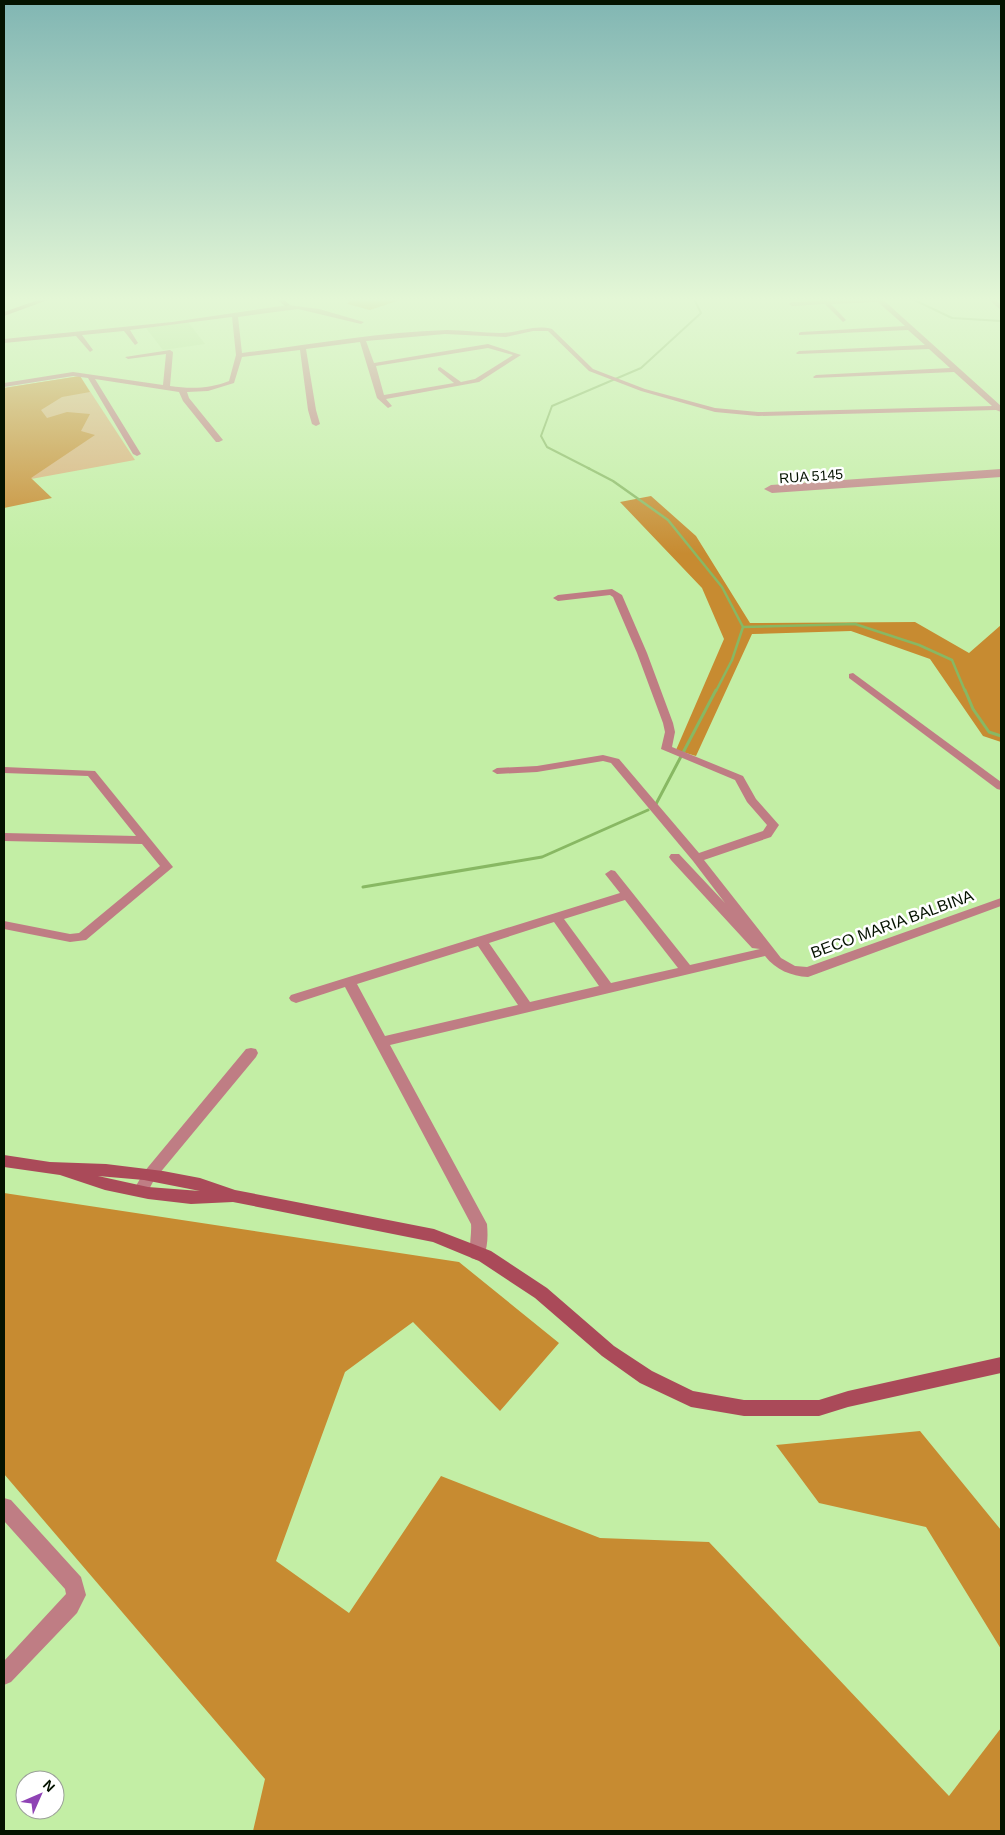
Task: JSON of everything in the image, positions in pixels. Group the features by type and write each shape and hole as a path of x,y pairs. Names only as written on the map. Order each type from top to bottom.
{"main road":[{"path":"4,1161 56,1169 114,1186 206,1199 235,1196"},
{"path":"56,1169 88,1169 149,1176 207,1186 235,1196 434,1236 477,1253 541,1293 608,1351 646,1377 691,1399 744,1408 819,1408 1001,1365"}],"street":[{"path":"4,385 19,383"},
{"path":"94,383 136,454"},
{"path":"132,383 182,390 211,389 230,383"},
{"path":"166,388 167,383"},
{"path":"308,383 316,424"},
{"path":"376,383 380,398 388,406"},
{"path":"380,398 465,383"},
{"path":"624,383 697,406 743,413 1000,409"},
{"path":"970,383 1000,409"},
{"path":"182,390 186,398 219,440"},
{"name":"RUA 5145","path":"884,481 772,491 768,489 771,487 1001,473"},
{"path":"558,598 612,592 617,595 642,653 668,723 670,732 666,749 739,778 747,788 753,804 769,818 773,825 767,834 697,858"},
{"path":"852,676 1001,787"},
{"name":"BECO MARIA BALBINA","path":"496,771 537,769 611,758 697,858 767,952 783,966 799,972 808,972 1001,902"},
{"path":"4,770 91,773 166,864 166,868 86,936 70,938 4,925"},
{"path":"4,837 146,840"},
{"path":"675,857 767,952"},
{"path":"611,874 687,971"},
{"path":"296,998 628,896"},
{"path":"556,918 608,989"},
{"path":"481,941 527,1008"},
{"path":"382,1042 767,952"},
{"path":"350,982 479,1224 480,1239 477,1253"},
{"path":"141,1190 149,1176 251,1053"},
{"path":"4,1507 74,1584 76,1595 70,1606 4,1675"}],"shaded area":[{"path":"38,383 84,383 135,460 31,479 4,388"},
{"path":"38,383 84,383 90,392 62,397 41,410 47,418 67,412 90,414 81,431 95,435 31,478 52,498 4,508 4,388"},
{"path":"651,496 696,536 750,623 915,622 969,653 1001,625 1001,742 983,736 930,659 851,631 752,634 696,756 676,750 724,639 702,588 620,502"},
{"path":"4,1193 459,1262 559,1343 500,1411 413,1322 345,1372 276,1561 349,1613 441,1476 600,1538 709,1542 949,1796 1001,1728 1001,1831 253,1831 265,1779 4,1474"},
{"path":"920,1431 1001,1530 1001,1649 926,1527 819,1503 776,1445"}],"waterway":[{"path":"590,469 547,447 541,436 552,406 607,383"},
{"path":"588,468 613,481 668,520 722,587 743,627"},
{"path":"743,627 855,624 919,645 952,660 965,691"},
{"path":"716,691 732,660 743,627"},
{"path":"656,804 716,690"},
{"path":"965,690 973,709 989,732 1001,736"},
{"path":"363,887 542,857 648,810"}]}
